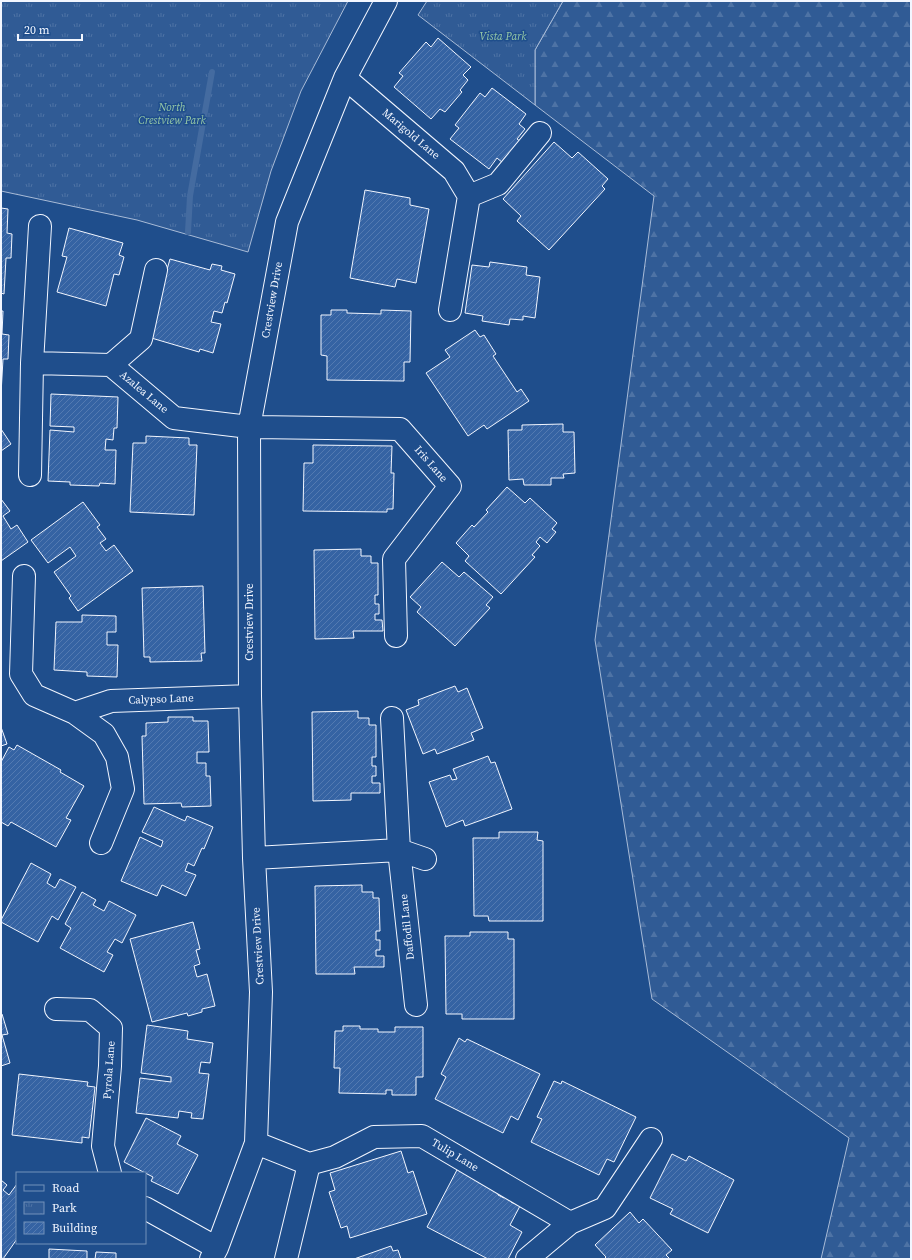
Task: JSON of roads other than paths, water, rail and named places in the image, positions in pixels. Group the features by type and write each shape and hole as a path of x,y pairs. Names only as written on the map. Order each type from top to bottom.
{"street":[{"name":"Crestview Drive","path":"214,1253 256,1144 261,992 254,858 250,696 249,427 286,222 345,78 386,1"},
{"name":"Marigold Lane","path":"345,78 454,171 469,196"},
{"path":"450,310 469,196 498,184 540,133"},
{"path":"30,475 32,363 40,226"},
{"name":"Azalea Lane","path":"111,365 141,339 156,270"},
{"name":"Azalea Lane","path":"32,363 111,365 174,418 249,427"},
{"name":"Iris Lane","path":"249,427 400,429 450,486 394,559 396,636"},
{"path":"24,576 21,674 34,695 75,713 104,734 118,757 123,789 101,843"},
{"name":"Calypso Lane","path":"75,713 111,701 250,696"},
{"name":"Daffodil Lane","path":"392,718 399,850 416,1005"},
{"path":"254,858 399,850 425,859"},
{"name":"Pyrola Lane","path":"56,1009 90,1010 111,1028 110,1066 103,1146 110,1172"},
{"name":"Tulip Lane","path":"309,1164 335,1157 374,1137 422,1136 570,1223"},
{"path":"528,1259 570,1223 605,1208 651,1139"},
{"path":"256,1144 309,1164 286,1259"},
{"path":"146,1209 214,1253"}],"waterway":[{"path":"188,232 190,196 212,72"}],"park label":[{"name":"Vista Park","path":"503,36"},
{"name":"North Crestview Park","path":"172,113"}]}
